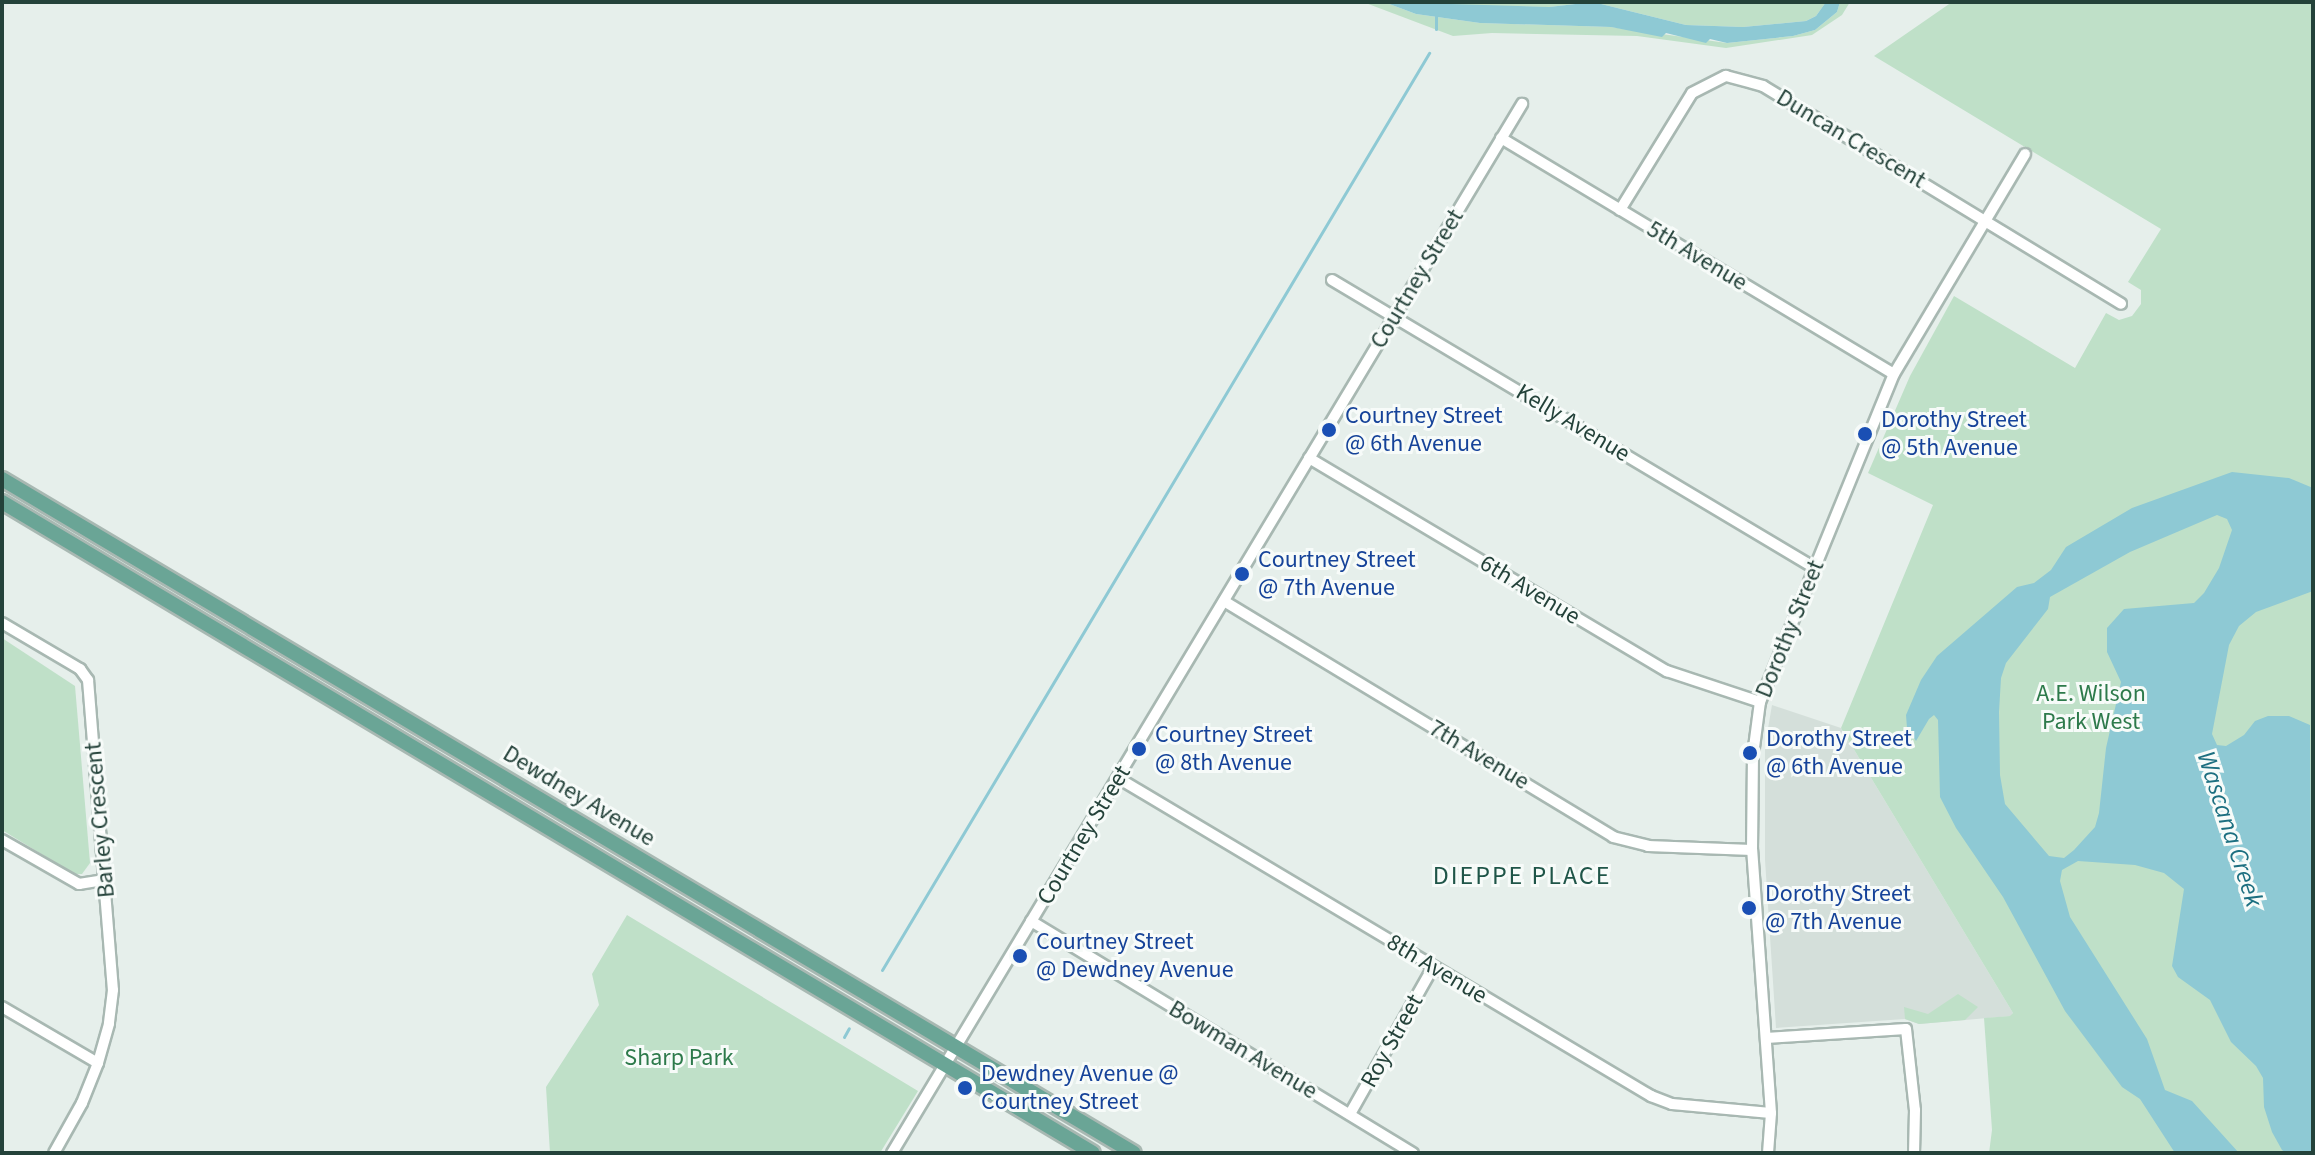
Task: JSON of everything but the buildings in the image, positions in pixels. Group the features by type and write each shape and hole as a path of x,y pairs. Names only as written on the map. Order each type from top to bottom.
{"main road":[{"name":"Dewdney Avenue","path":"2,479 1134,1153"},
{"name":"Dewdney Avenue","path":"2,502 1093,1153"}],"street":[{"name":"Duncan Crescent","path":"1620,210 1692,93 1726,76 1763,86 2121,304"},
{"name":"Courtney Street","path":"892,1153 1522,104"},
{"name":"5th Avenue","path":"1501,138 1894,374"},
{"name":"Dorothy Street","path":"1768,1153 1771,1113 1752,850 1753,755 1760,702 1894,374 2025,154"},
{"name":"Kelly Avenue","path":"1332,280 1813,567"},
{"name":"6th Avenue","path":"1309,458 1667,671 1760,702"},
{"name":"7th Avenue","path":"1224,601 1613,837 1648,846 1752,850"},
{"name":"Barley Crescent","path":"2,623 80,669 88,680 113,990 109,1024 98,1063 82,1103 54,1153"},
{"name":"8th Avenue","path":"1118,778 1651,1096 1672,1104 1771,1113"},
{"path":"2,840 79,884 105,880"},
{"name":"Bowman Avenue","path":"1031,921 1413,1153"},
{"name":"Roy Street","path":"1350,1114 1433,967"},
{"path":"2,1007 98,1063"},
{"path":"1766,1038 1906,1029 1915,1110 1914,1153"}],"shaded area":[{"path":"1772,705 1841,728 2013,1013 2011,1016 1919,1024 1905,1019 1776,1028 1765,860 1765,746"}],"green space":[{"path":"1363,2 1384,2 1416,14 1480,23 1611,27 1727,43 1793,36 1815,30 1837,12 1840,2 1850,2 1842,15 1812,35 1726,48 1637,36 1492,33 1453,36"},
{"path":"1414,2 1593,2 1549,7 1449,6"},
{"path":"1593,2 1826,2 1816,16 1806,21 1743,27 1686,25"},
{"name":"A.E. Wilson Park West","path":"1952,2 2313,2 2313,1153 1989,1153 1992,1130 1984,1018 2010,1016 2013,1013 1841,728 1933,505 1868,473 1910,376 1954,296 2075,368 2106,313 2119,320 2132,316 2141,304 2141,290 2128,282 2161,229 1874,56"},
{"path":"2,638 75,686 90,863 82,874 74,874 2,830"},
{"name":"Sharp Park","path":"627,915 918,1091 880,1153 550,1153 546,1087 599,1005 592,974"},
{"path":"1958,994 1978,1007 1965,1020 1919,1024 1905,1019 1904,1007 1928,1014"}],"water":[{"path":"1384,2 1549,7 1593,2 1686,25 1743,27 1806,21 1816,16 1826,2 1840,2 1837,12 1815,30 1793,36 1727,43 1710,39 1706,43 1666,33 1662,37 1611,27 1480,23 1416,14"},
{"name":"Wascana Creek","path":"2232,472 2289,478 2313,488 2313,591 2256,612 2239,626 2229,645 2212,734 2217,745 2226,746 2244,735 2255,721 2268,716 2289,716 2310,725 2313,1153 2286,1153 2282,1150 2264,1107 2263,1078 2256,1066 2231,1042 2210,1000 2178,977 2172,966 2184,889 2164,873 2135,865 2078,861 2062,870 2060,881 2070,917 2147,1039 2165,1090 2192,1101 2239,1153 2175,1153 2140,1099 2122,1087 2065,1011 2003,897 1956,828 1940,797 1938,720 1934,715 1929,719 1916,741 1907,728 1906,715 1921,680 1937,656 2017,587 2034,583 2051,570 2066,547 2132,508","holes":["2217,515 2227,519 2232,530 2219,568 2194,603 2124,609 2107,628 2107,652 2121,682 2106,748 2099,813 2095,827 2074,850 2064,858 2049,856 2005,804 2000,775 1999,712 2001,678 2006,663 2048,609 2050,597 2130,552"]}],"waterway":[{"path":"1436,16 1436,29"},
{"path":"882,970 1429,53"},
{"path":"844,1037 849,1028"}],"place":[{"name":"Courtney Street @ 6th Avenue","path":"1329,430"},
{"name":"Dorothy Street @ 5th Avenue","path":"1865,434"},
{"name":"Courtney Street @ 7th Avenue","path":"1242,574"},
{"name":"Courtney Street @ 8th Avenue","path":"1139,749"},
{"name":"Dorothy Street @ 6th Avenue","path":"1750,753"},
{"name":"Dorothy Street @ 7th Avenue","path":"1749,908"},
{"name":"Courtney Street @ Dewdney Avenue","path":"1020,956"},
{"name":"Dewdney Avenue @ Courtney Street","path":"965,1088"}],"district":[{"name":"DIEPPE PLACE","path":"1522,876"}]}
